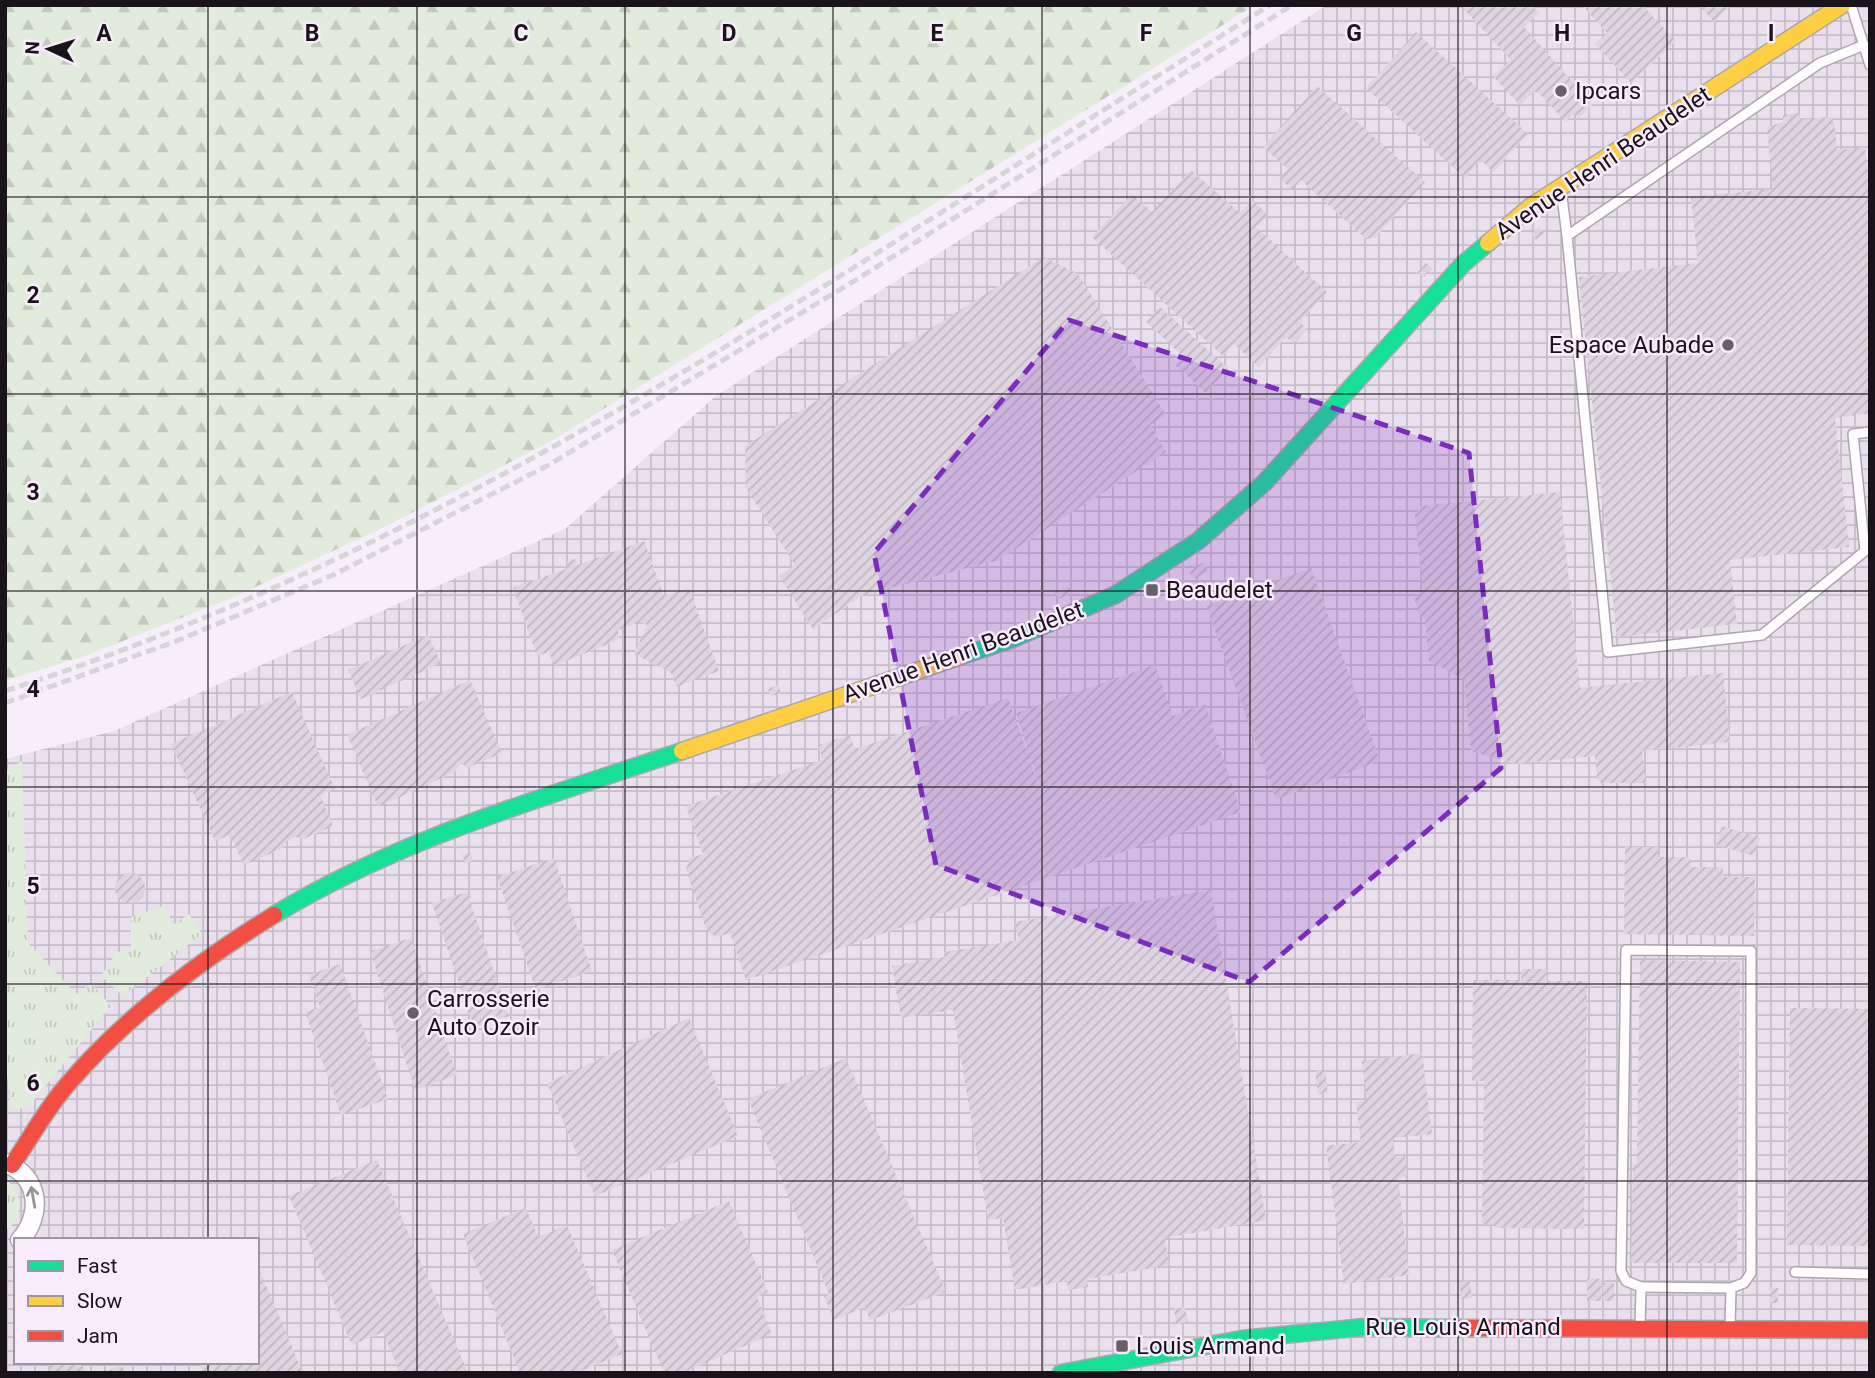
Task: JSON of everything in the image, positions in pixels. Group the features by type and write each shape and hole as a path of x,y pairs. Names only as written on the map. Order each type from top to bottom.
{"street":[{"name":"Avenue Henri Beaudelet","path":"8,1164 66,1086 133,1018 222,947 323,885 421,840 1010,640 1115,595 1160,567 1198,541 1264,483 1463,264 1496,234 1561,187 1842,5"},
{"path":"8,1164 24,1174 36,1201 29,1230 21,1238"},
{"name":"Rue Louis Armand","path":"1060,1373 1242,1339 1365,1327 1870,1330"}],"lane":[{"path":"1851,5 1870,65"},
{"path":"1567,236 1820,62 1864,45"},
{"path":"1561,187 1608,652 1762,635 1865,551 1853,434 1870,432"},
{"path":"1626,950 1751,951 1751,1273 1744,1283 1731,1288 1641,1287 1626,1281 1621,1271 1626,950"},
{"path":"1795,1272 1870,1274"},
{"path":"1640,1327 1641,1287"},
{"path":"1730,1328 1731,1288"}],"highlighted area":[{"path":"1069,320 1469,453 1501,768 1249,982 936,865 874,553"}],"shaded area":[{"path":"1327,5 1870,5 1870,1373 5,1373 5,759 114,731 565,529 716,396"}],"green space":[{"path":"5,5 1255,5 555,439 384,527 232,598 82,657 5,681"},
{"path":"22,761 28,943 76,994 91,983 111,1006 30,1105 17,1110 10,1106 5,1051 5,771"},
{"path":"163,906 174,924 189,914 202,934 123,996 101,976 117,952 131,951 131,917"},
{"path":"5,1179 16,1191 20,1205 16,1219 5,1231"}],"building":[{"path":"1460,5 1531,5 1539,13 1524,27 1593,105 1579,118 1574,113 1566,122 1536,90 1520,105 1493,76 1511,60"},
{"path":"1582,5 1642,5 1676,41 1631,83 1595,44 1607,33"},
{"path":"1699,5 1731,5 1714,22"},
{"path":"1416,32 1528,134 1493,172 1481,160 1465,178 1366,88"},
{"path":"1317,86 1425,182 1375,238 1366,239 1301,180 1292,190 1279,178 1288,169 1263,147"},
{"name":"Espace Aubade","path":"1799,113 1800,120 1829,117 1834,122 1837,150 1865,147 1870,188 1870,413 1835,418 1849,547 1730,560 1737,624 1617,637 1579,277 1698,263 1691,197 1773,189 1767,127 1783,122 1783,115"},
{"path":"1191,170 1240,213 1252,200 1268,215 1256,227 1327,292 1300,322 1307,329 1294,344 1286,337 1259,367 1234,344 1223,356 1092,237 1132,194 1152,212"},
{"path":"1539,227 1544,233 1536,240 1531,234"},
{"path":"1044,257 1078,274 1166,415 1150,425 1166,452 998,560 863,595 813,629 779,576 795,565 746,488 745,446"},
{"path":"1426,263 1432,268 1424,277 1418,272"},
{"path":"1160,307 1228,368 1206,393 1175,365 1183,356 1146,322"},
{"path":"1560,492 1580,688 1723,673 1730,742 1642,751 1646,783 1601,783 1597,778 1595,756 1515,764 1471,751 1464,679 1429,661 1425,618 1421,618 1414,598 1423,594 1415,515 1422,506"},
{"path":"644,541 664,596 689,588 719,671 676,687 671,673 634,654 647,625 640,622 618,630 619,638 613,642 554,666 549,652 537,656 513,588 569,568 567,562 575,559 577,565"},
{"path":"1203,562 1208,570 1195,579 1189,572"},
{"path":"1311,568 1380,761 1276,799 1206,606"},
{"path":"1069,586 1072,593 1059,599 1055,592"},
{"path":"428,635 441,663 361,699 348,670"},
{"path":"1155,665 1173,716 1205,704 1241,812 746,980 730,933 717,937 707,932 686,869 690,858 703,854 686,806 823,760 818,745 850,735 855,749 1008,698 1049,814 1016,713"},
{"path":"470,680 502,753 467,768 461,763 455,772 378,807 347,735"},
{"path":"778,685 781,693 771,696 768,689"},
{"path":"292,692 335,789 320,795 333,826 303,839 296,837 286,841 283,848 244,865 230,835 215,841 171,744"},
{"path":"1722,826 1760,838 1754,856 1716,845"},
{"path":"1625,847 1658,847 1658,857 1690,857 1691,867 1723,867 1723,877 1755,877 1754,936 1624,934"},
{"path":"470,852 473,861 465,863 462,855"},
{"path":"554,858 592,971 536,990 497,877"},
{"path":"130,873 141,877 145,888 141,899 130,903 119,899 115,888 119,877"},
{"path":"1211,890 1266,1220 1165,1238 1169,1265 1087,1279 1088,1287 1068,1290 1067,1281 1015,1290 1003,1218 988,1220 953,1010 901,1018 892,966 945,957 944,952 1019,940 1015,922"},
{"path":"467,892 509,1016 474,1028 432,903"},
{"name":"Carrosserie Auto Ozoir","path":"411,938 457,1075 415,1090 370,951"},
{"path":"1640,960 1740,962 1737,1263 1631,1263 1633,1164 1637,1164"},
{"path":"340,964 388,1099 341,1115 305,1012 320,1007 309,975"},
{"path":"1522,969 1547,969 1547,981 1587,981 1584,1229 1495,1228 1495,1225 1482,1224 1484,1081 1472,1081 1473,980 1521,980"},
{"path":"1790,1008 1870,1009 1870,1246 1787,1245"},
{"path":"689,1018 738,1136 595,1196 547,1083"},
{"path":"1422,1053 1432,1134 1393,1138 1395,1157 1405,1156 1407,1176 1398,1178 1409,1275 1344,1284 1326,1146 1361,1142 1356,1102 1367,1100 1362,1061"},
{"path":"846,1058 946,1292 870,1320 865,1307 834,1320 824,1296 829,1294 748,1099"},
{"path":"1325,1070 1328,1093 1318,1094 1315,1071"},
{"path":"377,1160 468,1373 400,1373 383,1332 352,1345 289,1196"},
{"path":"729,1201 768,1292 757,1297 772,1334 682,1373 664,1373 612,1250"},
{"path":"526,1208 538,1237 567,1225 622,1354 576,1373 520,1373 463,1234"},
{"path":"259,1269 303,1373 203,1373 200,1364 259,1364"},
{"path":"1587,1278 1602,1279 1601,1301 1587,1301"},
{"path":"1470,1281 1472,1298 1461,1299 1459,1282"},
{"path":"1603,1283 1614,1283 1614,1301 1603,1301"},
{"path":"1770,1288 1778,1288 1778,1303 1770,1303"},
{"path":"1185,1307 1188,1322 1176,1324 1174,1309"},
{"path":"48,1364 82,1364 86,1373 52,1373"},
{"path":"122,1365 125,1373 103,1373"}],"railway":[{"path":"5,691 124,649 240,602 354,551 465,495 574,435 789,308 1270,5"},
{"path":"5,703 174,642 333,575 547,466 851,283 1292,5"}],"traffic: fast":[{"path":"961,656 1010,640 1115,595 1198,541 1264,483 1463,264 1488,243"},
{"path":"274,915 322,888 422,842 525,803 682,751"},
{"path":"1061,1373 1242,1339 1365,1327 1460,1328"}],"traffic: slow":[{"path":"1488,243 1530,207 1842,5"},
{"path":"682,751 961,656"}],"traffic: jam":[{"path":"12,1165 59,1094 113,1036 190,972 274,915"},
{"path":"1460,1328 1870,1330"}],"place":[{"name":"Ipcars","path":"1561,91"},
{"name":"Espace Aubade","path":"1728,345"},
{"name":"Beaudelet","path":"1152,590"},
{"name":"Carrosserie Auto Ozoir","path":"413,1013"},
{"name":"Louis Armand","path":"1122,1346"}]}
